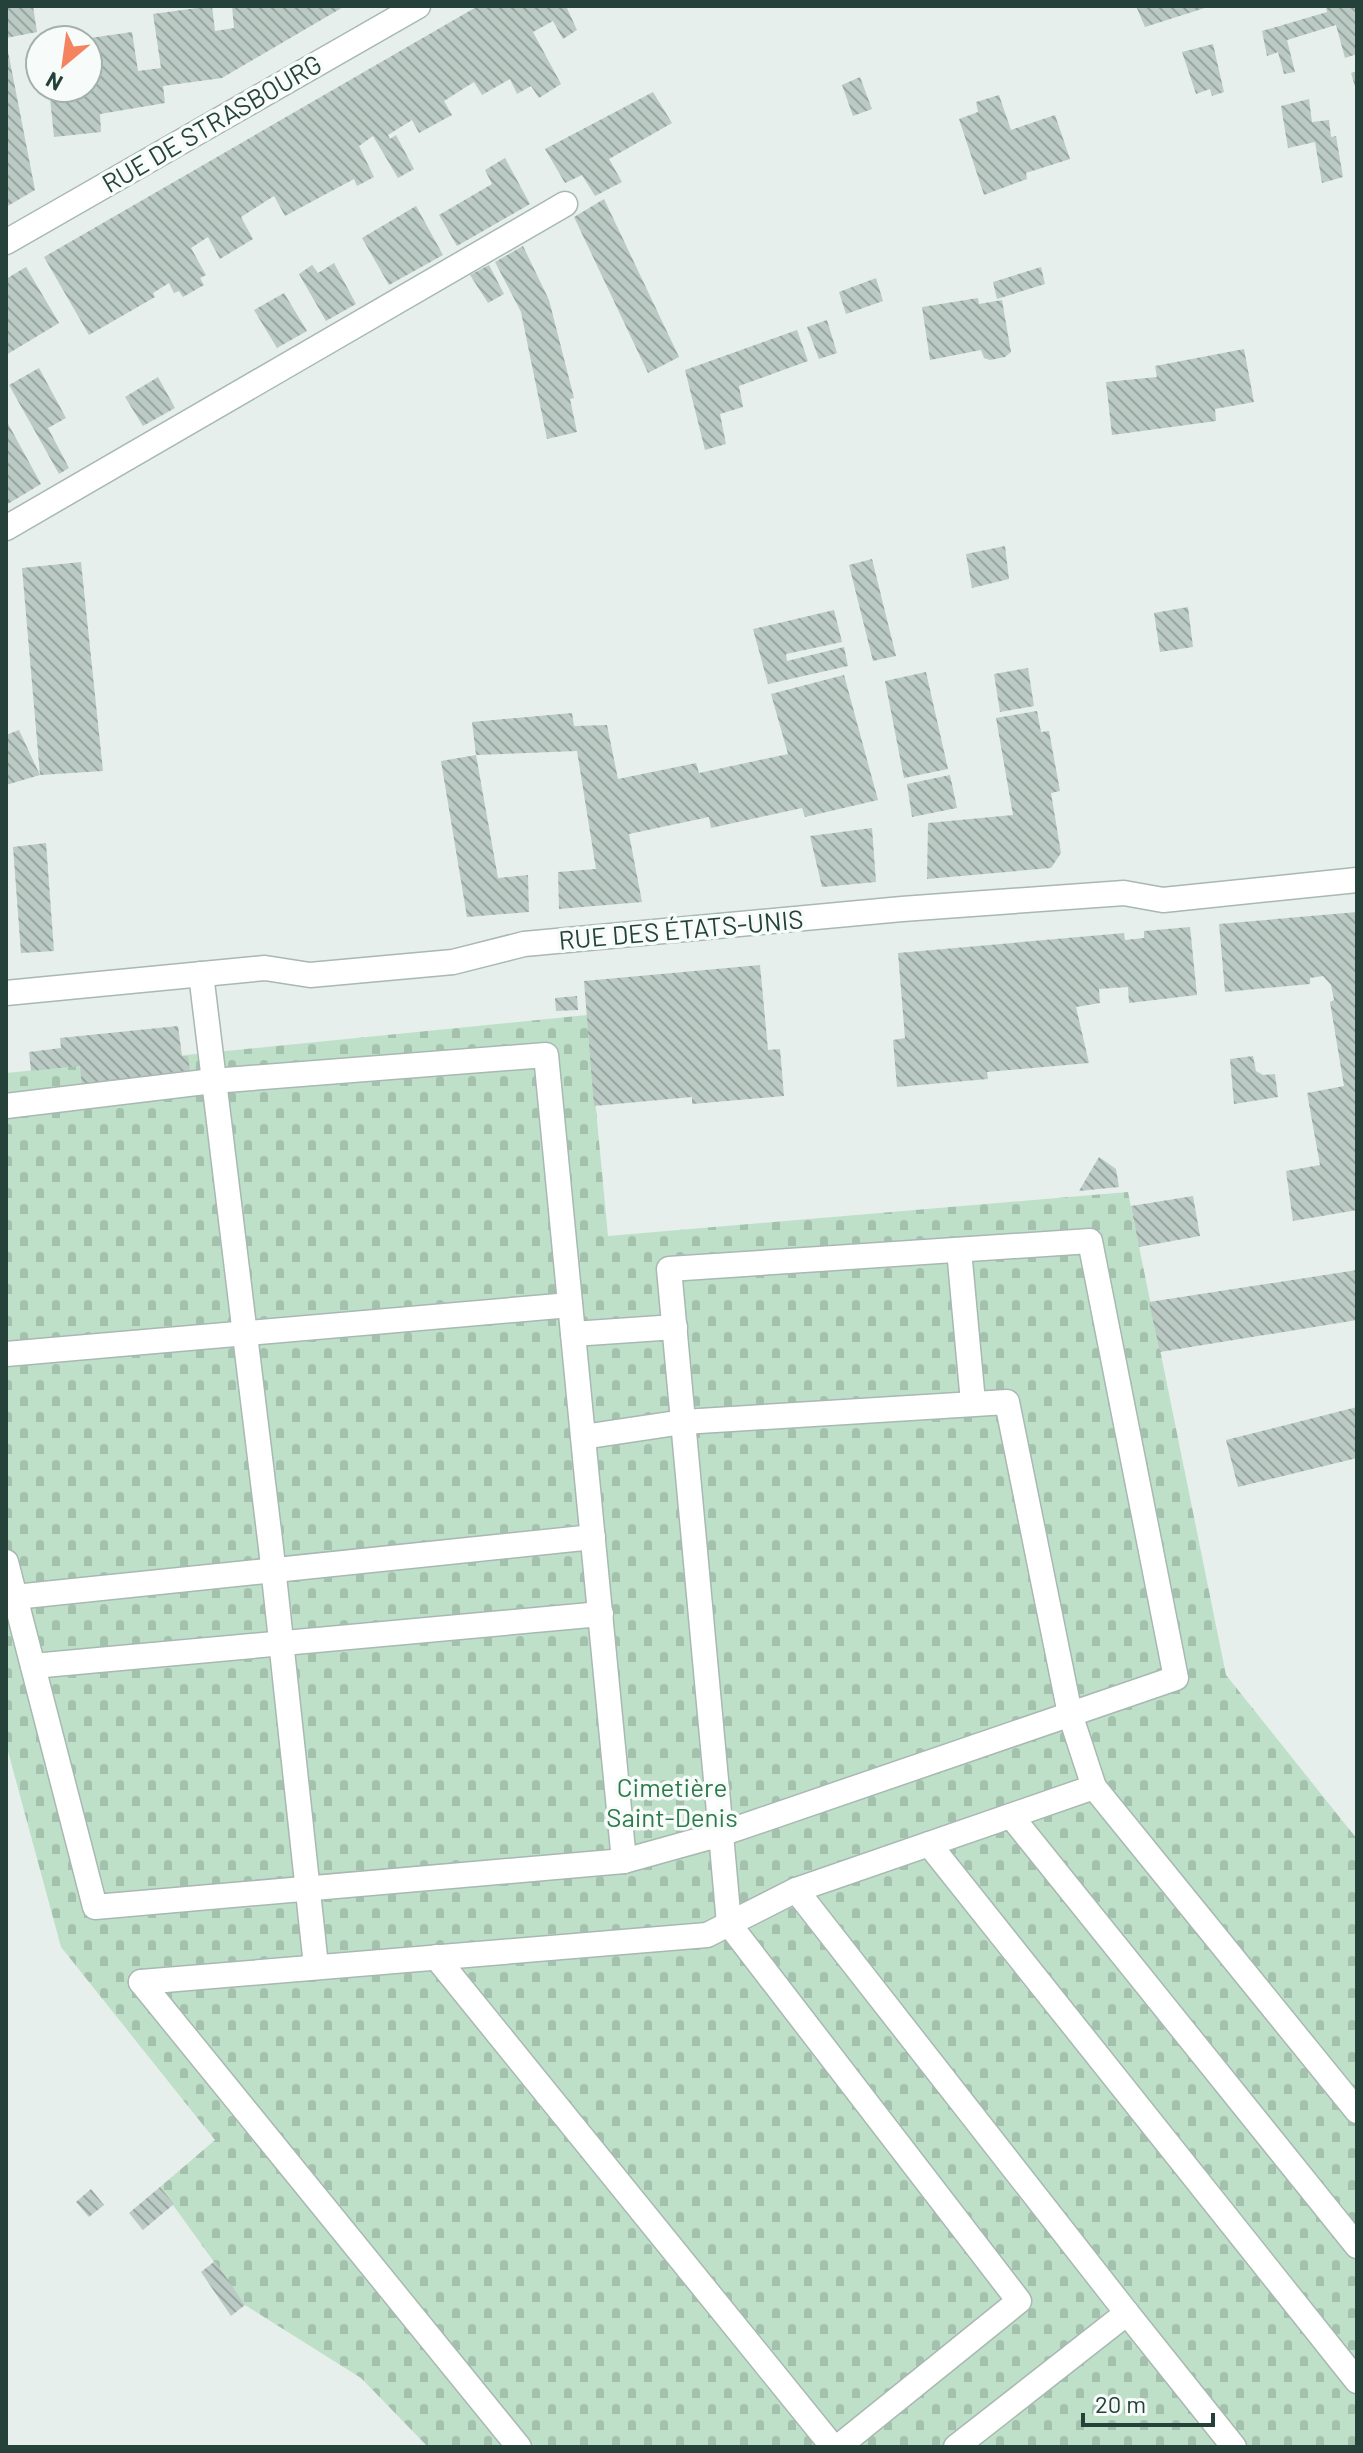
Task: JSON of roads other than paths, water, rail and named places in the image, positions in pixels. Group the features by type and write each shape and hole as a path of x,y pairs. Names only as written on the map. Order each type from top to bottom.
{"street":[{"name":"RUE DE STRASBOURG","path":"6,242 418,6"},
{"path":"6,528 565,204"},
{"name":"RUE DES ÉTATS-UNIS","path":"6,993 265,968 310,975 453,962 524,944 902,909 1124,893 1163,900 1357,880"},
{"path":"201,974 273,1572 316,1966"},
{"path":"6,1106 213,1081 546,1055 624,1861"},
{"path":"6,1562 95,1907 307,1891 624,1861 721,1834 1176,1678 1090,1241 669,1269 675,1327 683,1422 721,1834 729,1924 1019,2301 835,2447 436,1957"},
{"path":"959,1250 973,1402"},
{"path":"6,1354 570,1305"},
{"path":"573,1334 675,1327"},
{"path":"583,1437 683,1422 1007,1402 1070,1714 1094,1787 1357,2111"},
{"path":"15,1597 593,1537"},
{"path":"33,1666 601,1614"},
{"path":"519,2447 141,1982 707,1935 796,1890 1094,1787"},
{"path":"1011,1816 1357,2246"},
{"path":"929,1844 1357,2381"},
{"path":"796,1890 1234,2447"},
{"path":"956,2447 1127,2313"}],"park label":[{"name":"Cimetière Saint-Denis","path":"672,1803"}]}
